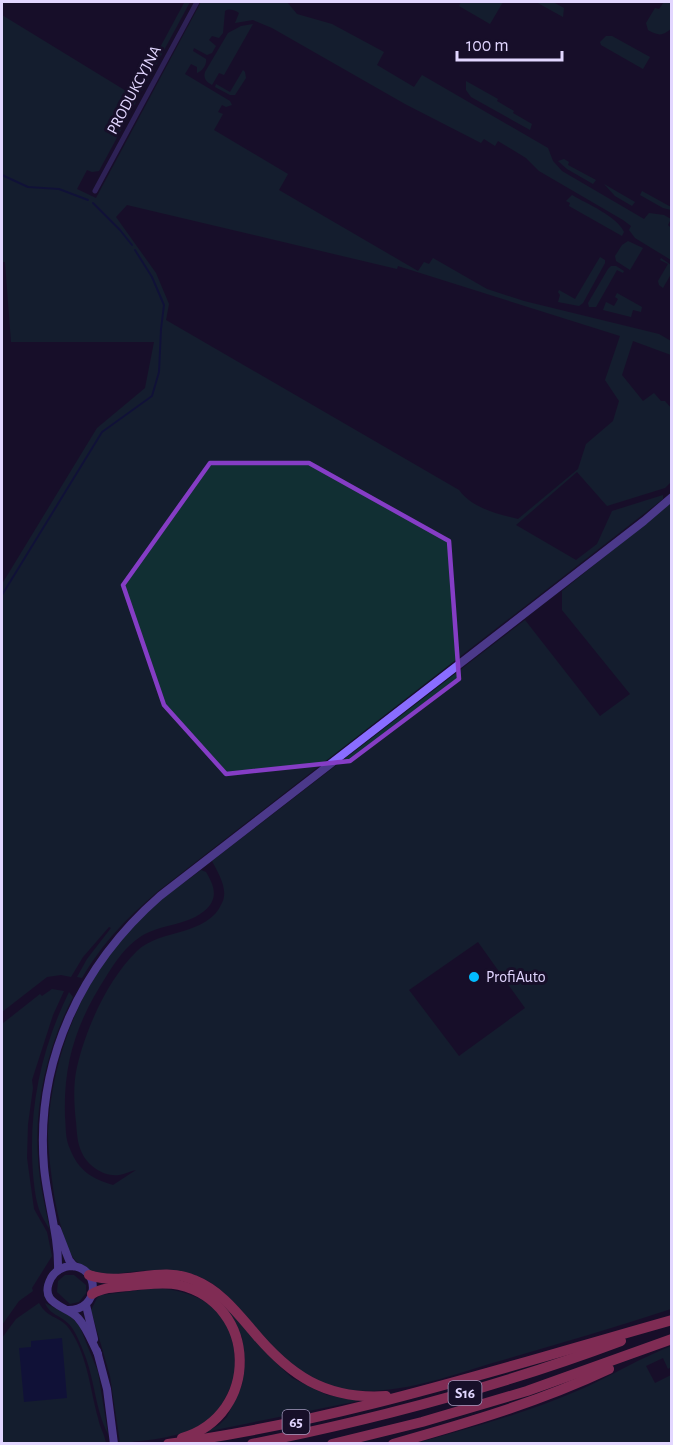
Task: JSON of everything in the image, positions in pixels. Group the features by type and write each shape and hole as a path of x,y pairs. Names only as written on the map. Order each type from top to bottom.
{"highway":[{"path":"89,1275 101,1279 158,1274 191,1278 208,1286 225,1299 277,1359 302,1379 341,1393 363,1397 422,1392"},
{"path":"92,1294 103,1289 124,1286 179,1285 194,1291 213,1304 236,1332 241,1359 240,1374 233,1395 223,1412 201,1430 163,1443"},
{"name":"65","path":"168,1443 277,1426 422,1392 672,1320"},
{"name":"S16","path":"252,1443 392,1412 476,1390 582,1355 672,1320"},
{"name":"S16","path":"332,1443 422,1422 527,1391 672,1339"},
{"name":"S16","path":"393,1443 471,1422 532,1402 570,1387 672,1339"}],"main road":[{"path":"58,1270 44,1168 43,1132 46,1097 54,1059 65,1025 81,992 108,950 128,926 168,889 638,526 672,497"},
{"path":"51,1213 62,1245 74,1266"},
{"path":"67,1310 80,1309 86,1305 92,1294 93,1287 89,1275 74,1266 58,1270 50,1280 49,1294 56,1305 78,1317 98,1354"},
{"path":"86,1305 107,1389 114,1443"}],"street":[{"name":"PRODUKCYJNA","path":"95,191 197,2"}],"highlighted area":[{"path":"210,463 309,463 449,541 459,679 350,761 226,774 164,705 123,585"}],"green space":[{"path":"182,2 190,2 99,171 87,170 77,189 96,198 201,2 287,2 297,14 332,24 384,52 377,65 414,87 422,75 548,148 553,161 562,171 644,219 649,213 664,215 671,219 668,225 671,228 671,260 635,238 629,230 631,226 623,220 539,171 526,158 498,141 495,146 484,139 481,143 405,104 272,28 253,20 235,23 239,13 232,10 225,11 223,33 219,38 212,36 209,40 216,46 212,53 207,55 194,48 193,51 206,59 203,69 197,73 197,67 191,64 185,74 230,101 232,105 226,107 222,105 218,112 223,114 214,130 288,174 279,190 418,271 424,262 429,264 433,258 487,289 524,301 659,334 671,341 671,355 633,341 622,375 643,401 654,393 671,408 671,482 665,488 607,506 577,472 516,525 576,560 597,544 612,511 663,495 663,499 157,892 116,932 98,953 82,978 77,977 87,959 111,928 109,927 83,957 71,977 61,975 47,977 2,1012 2,584 97,428 145,388 154,342 11,342 5,262 2,262 2,15 131,94 135,94 184,3","holes":["127,205 397,269 398,266 620,336 605,380 619,401 613,421 586,444 578,469 518,519 478,506 459,490 166,320 169,304 156,273 116,217"]},
{"path":"461,2 503,2 490,24 459,6"},
{"path":"536,2 553,2 564,8 563,17"},
{"path":"664,2 671,2 671,29 658,34 648,30 646,23 655,8 659,9"},
{"path":"253,24 224,75 219,73 212,85 209,83 205,78 205,72 228,33 241,26"},
{"path":"606,36 612,36 650,57 643,69 601,45 600,42"},
{"path":"243,70 246,78 235,95 230,95 215,87 216,84 230,92"},
{"path":"466,81 498,99 497,101 514,111 513,113 532,124 530,130 471,97 466,90"},
{"path":"564,159 569,162 568,165 596,180 593,184 558,161"},
{"path":"604,184 635,202 632,206 615,196"},
{"path":"642,191 671,207 671,210 640,195"},
{"path":"572,195 615,221 624,232 622,236 569,206 570,203 566,201"},
{"path":"628,241 643,248 630,270 616,261 615,256 622,245"},
{"path":"600,257 605,260 605,263 583,303 579,306 558,302 559,290 575,299"},
{"path":"661,258 671,265 671,274 663,288 658,281 668,264 660,260"},
{"path":"616,266 624,271 623,273 617,270 596,307 589,307 588,303 608,269"},
{"path":"617,293 642,307 641,312 633,310 631,317 603,310 606,302 614,306 618,299 615,297"},
{"path":"671,503 671,1309 424,1383 387,1390 350,1390 327,1385 306,1375 287,1361 269,1345 222,1291 203,1278 169,1270 97,1275 85,1268 73,1257 61,1227 53,1188 48,1133 56,1073 64,1043 89,987 105,961 123,937 164,897 201,870 206,872 214,892 210,905 195,917 148,932 130,945 117,959 96,992 74,1043 66,1078 67,1141 77,1163 87,1173 113,1185 136,1170 119,1175 108,1174 97,1170 85,1158 78,1138 74,1087 81,1052 92,1021 126,962 147,944 206,922 215,914 224,898 222,881 212,861 525,620 600,716 630,694 562,610 562,591","holes":["478,942 525,1008 459,1056 409,990"]},
{"path":"52,989 64,991 53,1015 32,1080 27,1158 34,1209 47,1232 52,1256 32,1288 33,1291 19,1301 2,1325 2,1024 40,994 42,996"},
{"path":"69,992 73,997 50,1055 38,1116 39,1167 50,1230 40,1212 35,1194 33,1127 35,1103 44,1058"},
{"path":"65,1275 74,1275 86,1285 86,1293 79,1302 70,1304 57,1292 58,1281"},
{"path":"199,1285 238,1318 265,1352 292,1378 327,1395 363,1400 205,1432 219,1425 227,1417 242,1385 245,1361 242,1337 231,1317 198,1287"},
{"path":"157,1288 185,1293 208,1304 218,1312 231,1335 234,1350 235,1367 232,1384 218,1410 199,1426 166,1437 120,1443 110,1376 91,1310 101,1295"},
{"path":"39,1303 45,1312 67,1326 74,1336 87,1370 106,1443 2,1443 2,1338 16,1319"},
{"path":"45,1303 70,1316 79,1325 98,1372 108,1434 100,1415 88,1363 78,1338 69,1324 50,1310"},
{"path":"671,1346 671,1367 668,1369 663,1358 646,1366 655,1383 671,1375 671,1443 413,1444 543,1405"}],"shaded area":[{"path":"62,1338 67,1398 24,1402 19,1348 31,1347 31,1341"}],"waterway":[{"path":"2,175 28,187 59,189 88,200"},
{"path":"93,203 132,245"},
{"path":"2,595 102,432 152,396 159,372 164,305 152,277 135,250"}],"place":[{"name":"ProfiAuto","path":"474,977"}]}
